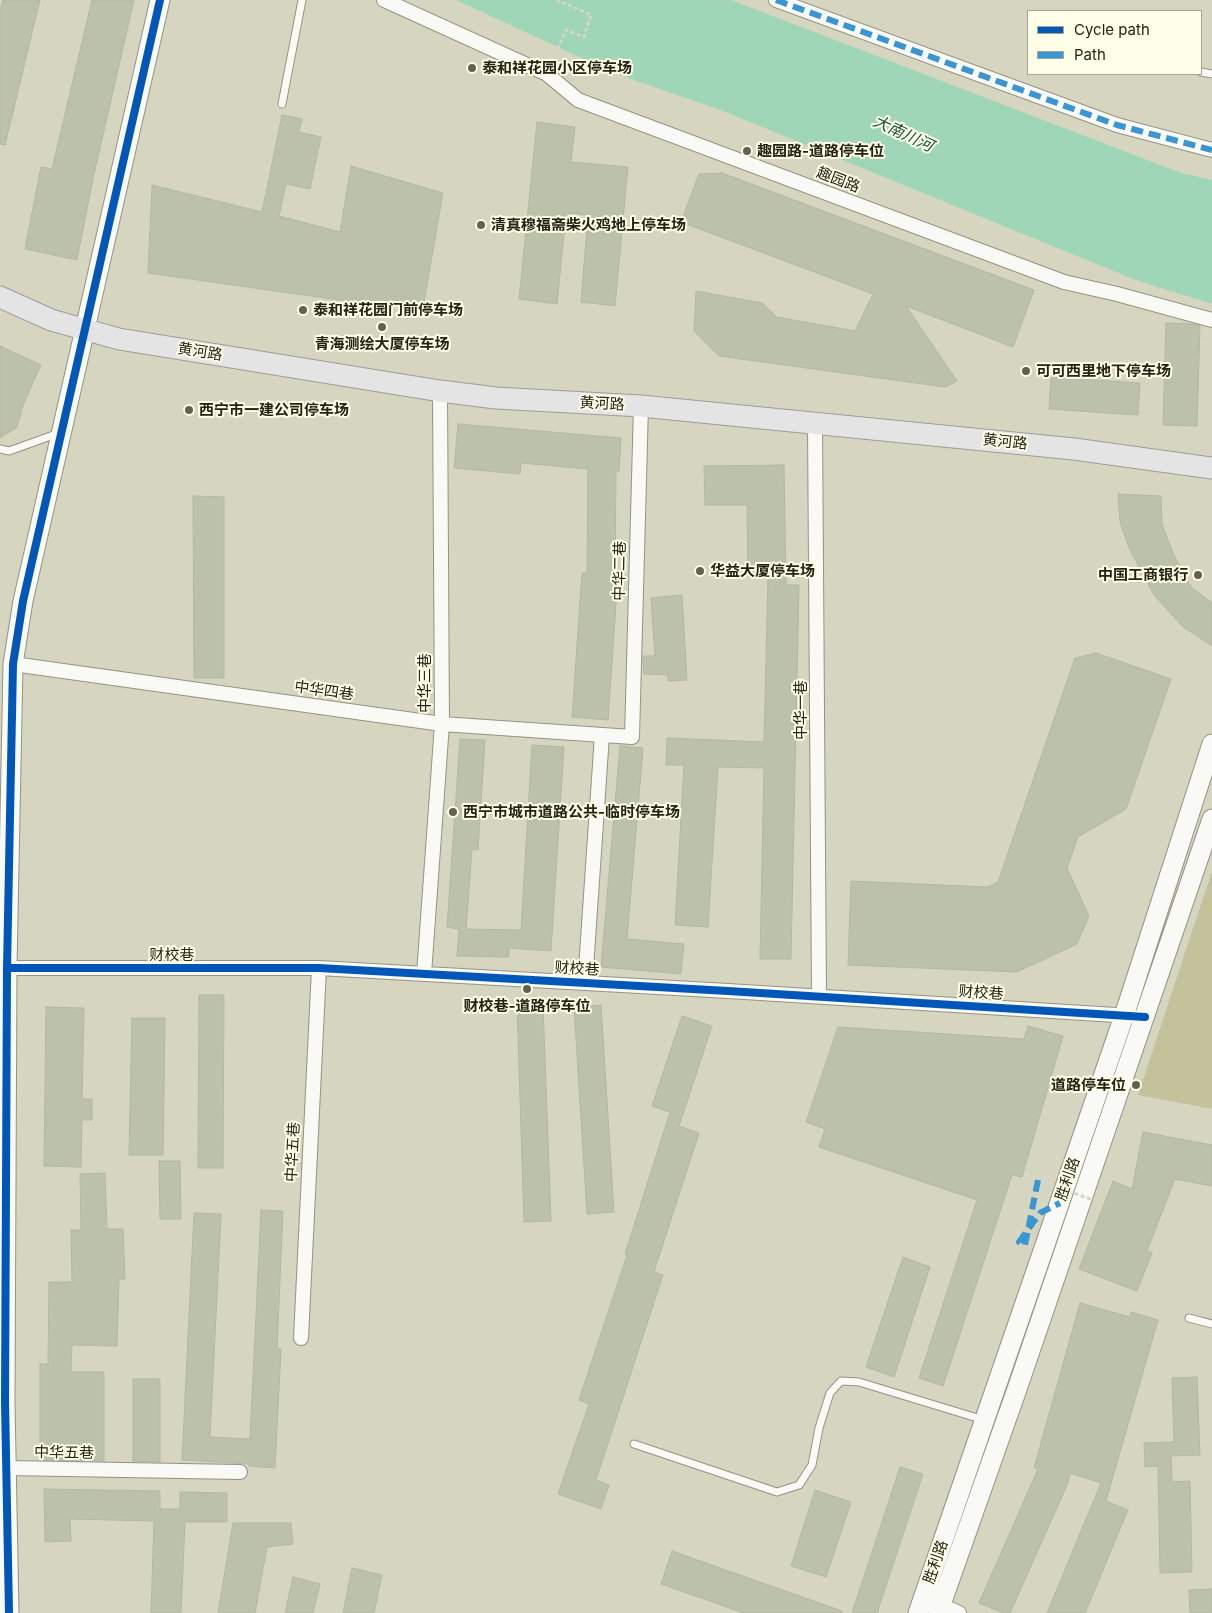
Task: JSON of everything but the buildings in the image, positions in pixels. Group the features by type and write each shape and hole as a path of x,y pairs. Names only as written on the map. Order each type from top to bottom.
{"main road":[{"path":"9,1613 6,1402 7,968 4,919 13,664 23,601 160,0"},
{"name":"黄河路","path":"0,297 51,320 118,339 440,391 496,398 641,406 1074,449 1212,468"},
{"name":"胜利路","path":"918,1613 1124,1016 1212,744"},
{"name":"胜利路","path":"939,1609 1016,1392 1212,819"}],"street":[{"name":"趣园路","path":"384,0 547,74 578,100 1064,282 1117,294 1212,320"},
{"path":"776,0 1117,125 1212,150"},
{"name":"中华三巷","path":"424,974 442,724 440,391"},
{"name":"中华二巷","path":"632,737 641,406"},
{"name":"中华一巷","path":"815,424 819,996"},
{"name":"中华四巷","path":"13,664 442,724 632,737"},
{"path":"585,983 602,735"},
{"name":"财校巷","path":"7,968 319,968 819,996 1145,1017"},
{"name":"中华五巷","path":"301,1338 319,968"},
{"name":"中华五巷","path":"7,1468 240,1472"},
{"path":"939,1609 959,1613"}],"lane":[{"path":"282,104 302,0"},
{"path":"0,449 10,450 62,432"},
{"path":"1188,1318 1212,1324"},
{"path":"634,1444 777,1492 799,1485 812,1465 819,1428 830,1393 841,1381 859,1382 985,1420"}],"path":[{"path":"557,0 592,15 584,37 566,30 557,49"},
{"path":"1038,1180 1093,1200"}],"shaded area":[{"path":"1212,871 1212,1109 1138,1095"}],"water":[{"name":"大南川河","path":"456,0 731,0 1181,173 1212,180 1212,304 1133,279 723,111 614,73"}],"marked path":[{"path":"776,0 1117,125 1212,150"},
{"path":"1038,1180 1025,1245 1019,1242 1040,1213 1060,1203"}],"cycle path":[{"path":"9,1613 5,1402 7,968 13,664 23,601 160,0"},
{"path":"7,968 319,968 1145,1017"}],"place":[{"name":"泰和祥花园小区停车场","path":"472,68"},
{"name":"趣园路-道路停车位","path":"747,151"},
{"name":"清真穆福斋柴火鸡地上停车场","path":"481,225"},
{"name":"泰和祥花园门前停车场","path":"303,310"},
{"name":"青海测绘大厦停车场","path":"382,327"},
{"name":"可可西里地下停车场","path":"1026,371"},
{"name":"西宁市一建公司停车场","path":"189,410"},
{"name":"华益大厦停车场","path":"700,571"},
{"name":"中国工商银行","path":"1198,575"},
{"name":"西宁市城市道路公共-临时停车场","path":"453,812"},
{"name":"财校巷-道路停车位","path":"527,989"},
{"name":"道路停车位","path":"1136,1085"}]}
